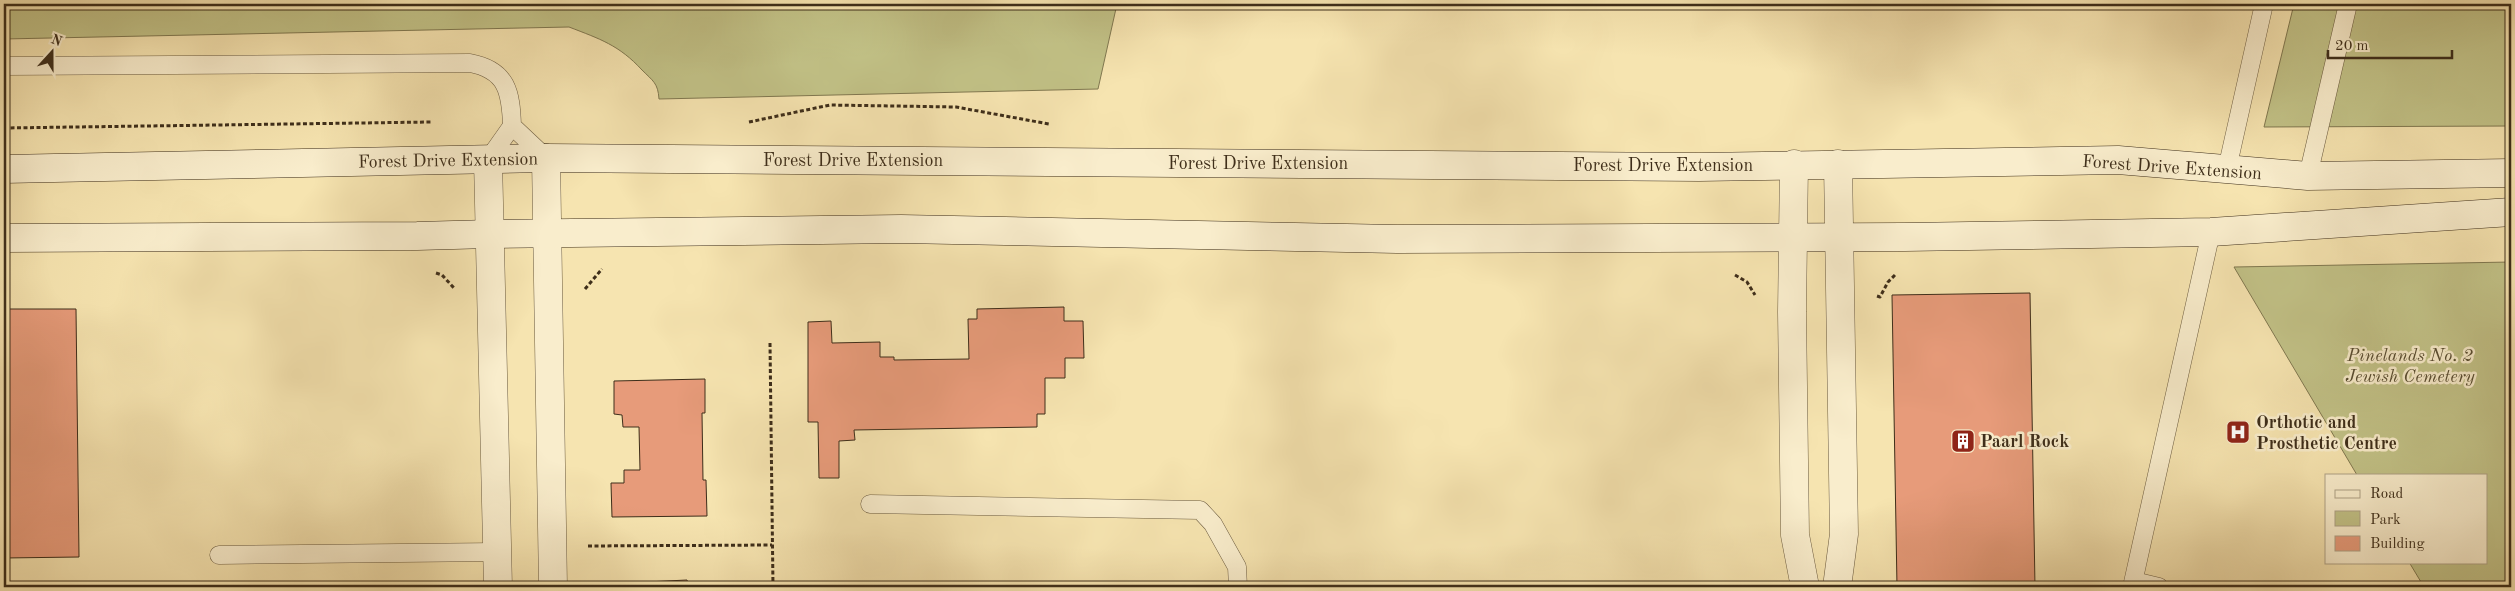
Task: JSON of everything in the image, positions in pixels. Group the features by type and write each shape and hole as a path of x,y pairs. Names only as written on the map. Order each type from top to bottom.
{"street":[{"name":"Forest Drive Extension","path":"4,169 546,158 1699,167 2118,160 2308,176 2511,173"},
{"path":"546,158 553,587"},
{"path":"488,160 498,587"},
{"path":"1794,164 1792,312 1795,535 1805,587"},
{"path":"1837,587 1844,534 1838,164"},
{"path":"4,238 408,236 902,229 1397,239 1839,238 2211,232 2511,212"}],"lane":[{"path":"2227,170 2264,4"},
{"path":"2308,176 2348,4"},
{"path":"4,66 470,62 491,69 507,86 510,97 512,126 488,160"},
{"path":"512,126 546,158"},
{"path":"2159,587 2133,584 2211,232"},
{"path":"870,504 1200,510 1213,524 1237,567 1238,587"},
{"path":"219,555 497,552"}],"path":[{"path":"4,128 440,123"},
{"path":"584,291 600,270 606,267"},
{"path":"434,272 442,275 457,291"},
{"path":"1734,274 1747,282 1757,299"},
{"path":"770,343 772,587"},
{"path":"552,546 772,545"}],"green space":[{"path":"4,4 1117,4 1098,89 659,99 654,83 634,61 600,39 569,27 4,39"},
{"path":"2294,4 2511,4 2511,126 2264,127"},
{"name":"Pinelands No. 2 Jewish Cemetery","path":"2511,262 2511,587 2424,587 2410,564 2488,564 2488,474 2356,474 2234,267"}],"building":[{"name":"Paarl Rock","path":"2030,293 2035,587 1897,587 1892,295"},
{"path":"1064,307 1064,321 1083,321 1084,358 1065,358 1065,378 1045,378 1045,414 1037,414 1037,427 854,430 855,440 839,441 839,478 819,478 818,422 808,422 808,322 831,321 832,343 880,342 880,357 894,357 894,360 969,359 968,319 977,319 977,309"},
{"path":"4,309 76,309 79,557 4,558"},
{"path":"705,379 705,413 702,413 703,480 706,480 707,516 612,517 611,483 624,483 624,470 640,470 639,427 623,427 622,415 614,414 614,381"},
{"path":"687,580 688,583 722,583 723,587 626,587 626,583"}],"place":[{"name":"Orthotic and Prosthetic Centre","path":"2238,432"},
{"name":"Paarl Rock","path":"1963,441"}]}
